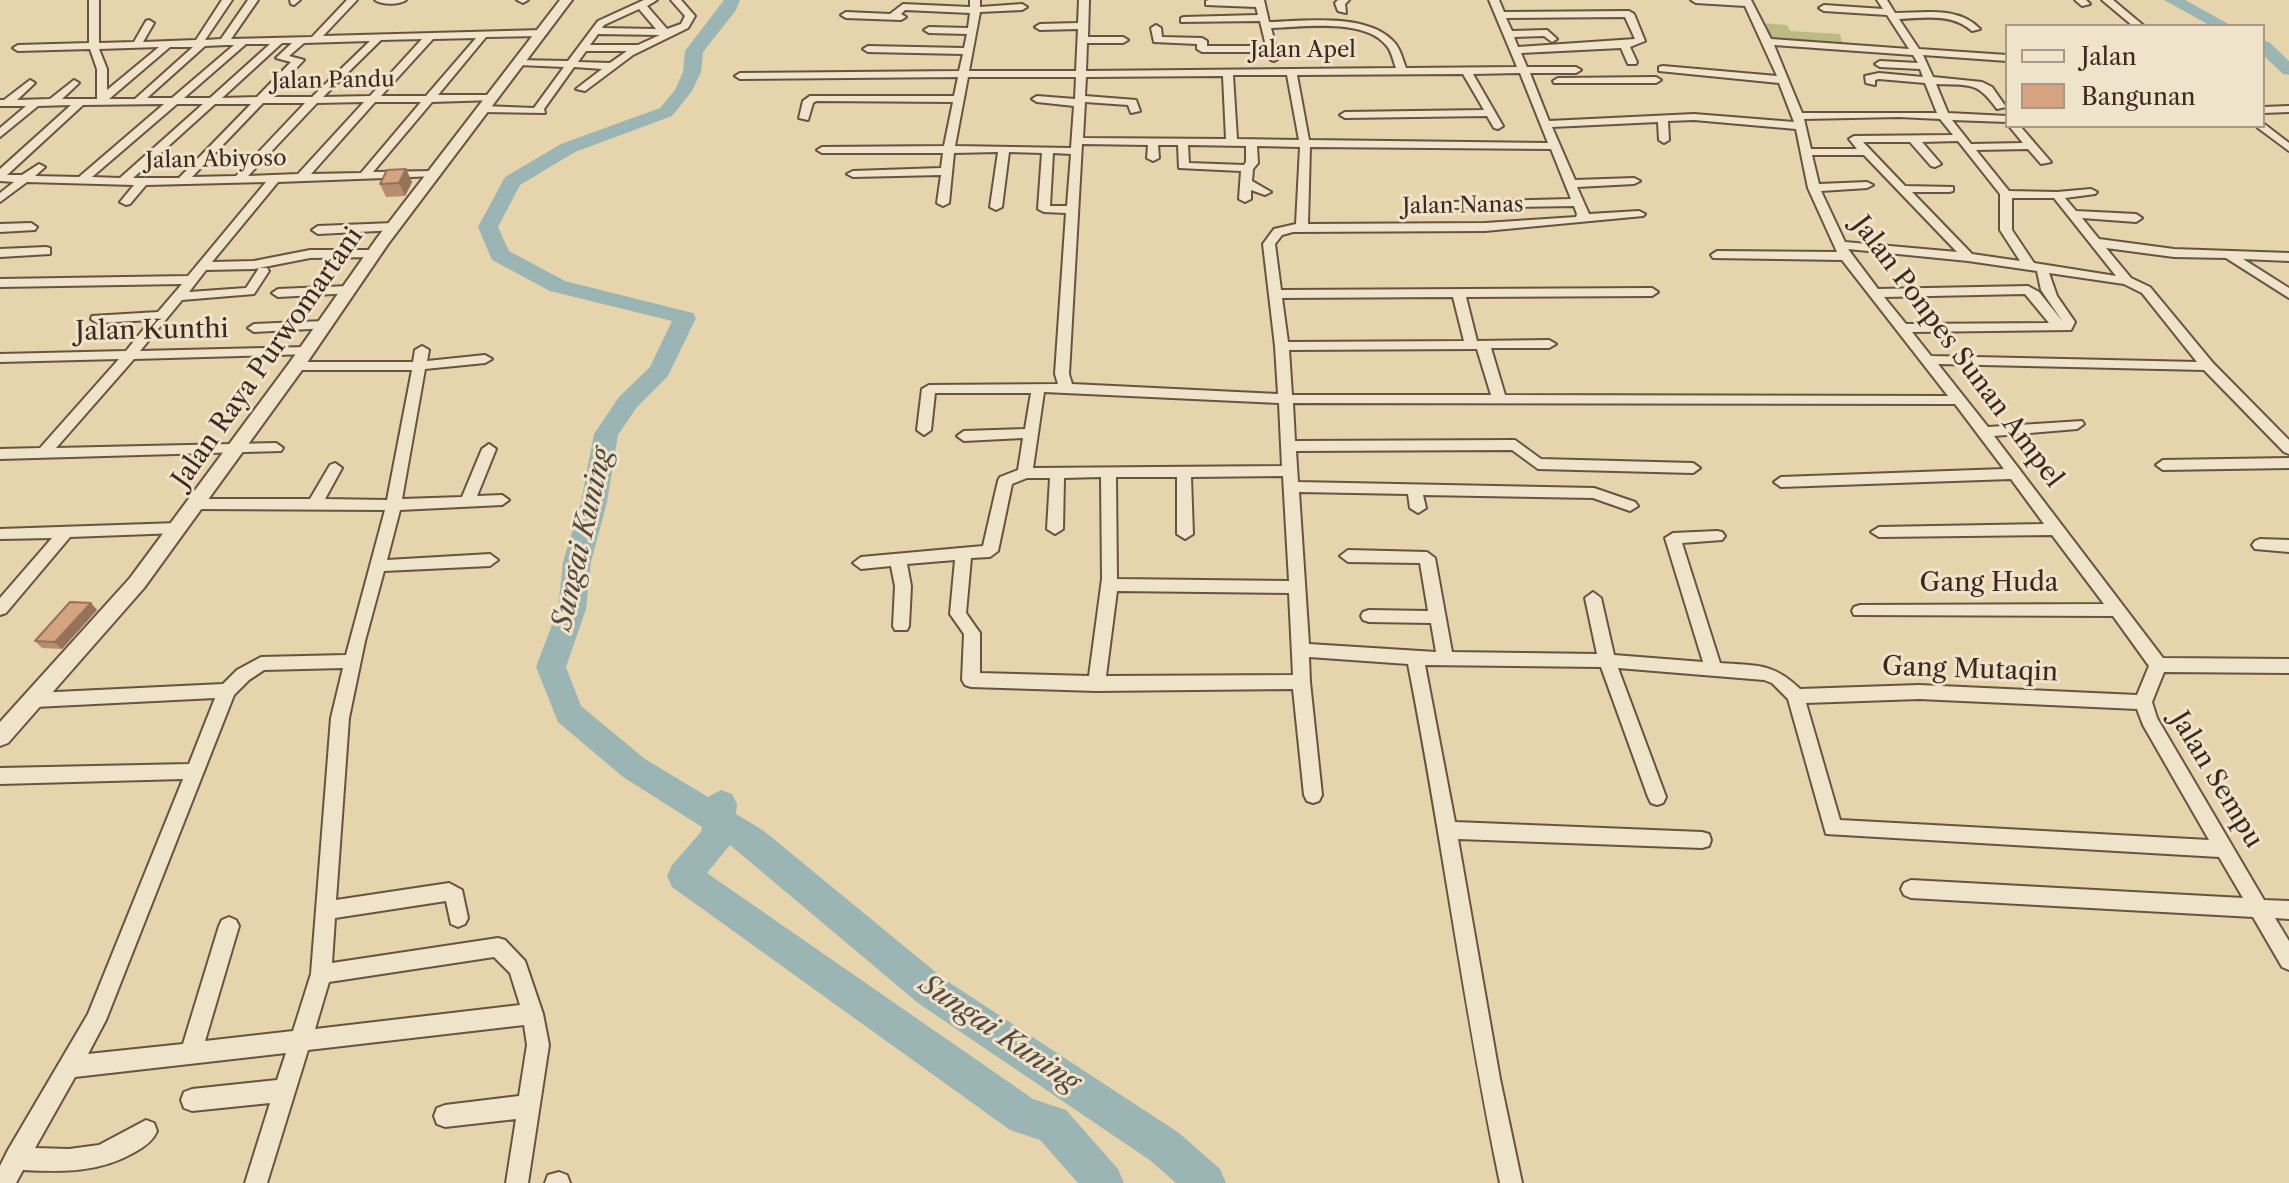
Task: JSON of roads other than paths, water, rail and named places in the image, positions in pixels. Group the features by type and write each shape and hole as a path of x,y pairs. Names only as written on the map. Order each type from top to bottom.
{"street":[{"path":"94,0 94,47 102,69 100,101"},
{"path":"137,102 199,45 227,0"},
{"path":"223,44 253,0"},
{"path":"314,40 352,0"},
{"path":"380,0 401,0"},
{"name":"Jalan Raya Purwomartani","path":"0,737 137,583 237,448 373,254 566,0"},
{"path":"572,64 595,31 652,0"},
{"path":"581,89 610,66 690,17 676,0"},
{"path":"1066,388 1062,360 1083,73 1084,0"},
{"path":"1494,0 1583,218"},
{"path":"1696,0 1748,2"},
{"path":"2107,0 2137,24"},
{"path":"1209,4 1259,2 1277,71"},
{"name":"Jalan Ponpes Sunan Ampel","path":"1748,2 1768,42 1799,121 1814,188 1842,250 1984,432 2158,665"},
{"path":"640,4 669,32"},
{"path":"846,15 887,19 1022,7"},
{"path":"1824,8 1955,9"},
{"path":"943,203 949,148 974,9"},
{"path":"1888,9 1955,18 1967,21 1975,29"},
{"path":"1888,9 1924,66 1944,117 2006,194 2006,230 2028,264"},
{"path":"1610,14 1615,25"},
{"path":"1500,15 1631,15 1640,42 1515,50"},
{"path":"1184,20 1361,27 1385,37 1392,44 1402,71"},
{"path":"136,46 149,23"},
{"path":"605,26 669,32"},
{"path":"1040,27 1123,40"},
{"path":"1156,28 1157,40 1202,41 1202,49 1271,49"},
{"path":"929,30 972,31"},
{"path":"18,48 542,33"},
{"path":"1509,34 1547,33 1552,39"},
{"path":"364,176 425,100 484,34"},
{"path":"301,178 430,36"},
{"path":"239,179 378,38"},
{"path":"122,182 279,41"},
{"path":"182,181 299,60 281,58 300,41"},
{"path":"1768,42 2005,58"},
{"path":"80,182 242,43"},
{"path":"1624,45 1632,62"},
{"path":"100,101 166,46"},
{"path":"582,48 639,48"},
{"path":"868,49 968,51"},
{"path":"519,62 610,66"},
{"name":"Jalan Pandu","path":"3,103 425,100 539,111 572,64"},
{"path":"1880,64 1924,66"},
{"path":"1663,69 1783,80"},
{"path":"1526,76 1576,70"},
{"path":"1228,71 1232,142"},
{"name":"Jalan Apel","path":"740,76 1083,73 1123,87 1228,71 1402,71 1420,77 1468,73 1526,76"},
{"path":"1291,71 1305,145 1302,228"},
{"path":"134,73 209,73"},
{"path":"1468,73 1498,126"},
{"path":"1526,76 1656,80"},
{"path":"1871,83 1869,78 1879,76 1929,78 1985,86 2005,115"},
{"path":"3,103 30,83"},
{"path":"52,103 74,83"},
{"path":"1037,99 1081,101 1123,87 1135,111"},
{"path":"804,118 808,101 814,98 960,99"},
{"path":"0,176 81,102"},
{"path":"0,134 35,103"},
{"path":"2265,110 2289,109"},
{"path":"1345,115 1491,113"},
{"path":"1418,114 1424,128"},
{"path":"1546,124 1708,117 1799,121 2005,115"},
{"path":"1663,119 1664,140"},
{"path":"2265,125 2289,120"},
{"path":"2265,125 2289,129"},
{"path":"2265,126 2283,139 2289,148"},
{"path":"2016,128 2045,162"},
{"path":"1968,257 1854,139 2030,146"},
{"path":"1913,139 1935,164"},
{"path":"822,150 1048,150 1153,141 1555,146"},
{"path":"1153,141 1153,158"},
{"path":"1183,141 1183,166 1247,168"},
{"path":"1245,199 1247,168 1252,163 1251,143"},
{"path":"996,207 1004,149"},
{"path":"1048,150 1044,209 1074,210"},
{"path":"1806,152 1868,152"},
{"path":"0,199 39,167"},
{"path":"853,174 946,171"},
{"name":"Jalan Abiyoso","path":"0,176 80,182 143,182 433,174"},
{"path":"44,453 129,356 275,178"},
{"path":"1570,184 1634,181"},
{"path":"126,202 143,182"},
{"path":"1247,183 1265,192"},
{"path":"1814,188 1867,185"},
{"path":"1903,189 1949,189"},
{"path":"2006,194 2091,192"},
{"path":"2057,195 2127,281"},
{"path":"1454,205 1578,202"},
{"path":"337,229 349,213"},
{"name":"Jalan Nanas","path":"1313,795 1301,682 1301,622 1296,587 1278,294 1269,244 1278,232 1302,228 1485,227 1576,222 1583,218 1639,214"},
{"path":"2074,214 2136,218"},
{"path":"0,228 31,227"},
{"path":"318,230 393,227"},
{"path":"2099,243 2174,253 2289,257"},
{"path":"1717,255 1842,250 1968,257 2127,281 2146,290 2208,366 2289,449"},
{"path":"2,255 46,251"},
{"path":"203,266 262,264 310,254 373,254"},
{"path":"2226,255 2242,262 2289,294"},
{"path":"1904,328 2066,327 2069,322 2043,281 2043,268"},
{"path":"179,296 250,291 263,271"},
{"path":"0,283 192,280"},
{"path":"278,293 349,290"},
{"path":"1876,293 2028,290 2058,327"},
{"path":"1278,294 1652,292"},
{"path":"1459,295 1499,399"},
{"path":"97,319 162,316"},
{"path":"254,328 324,325"},
{"path":"1282,346 1549,344"},
{"path":"256,1183 321,974 340,718 393,505 422,350"},
{"name":"Jalan Kunthi","path":"0,358 301,358 417,366 485,359"},
{"path":"1928,360 2208,366"},
{"path":"924,430 929,389 1066,388 1284,399 1958,400"},
{"path":"1025,473 1038,390"},
{"path":"1984,432 2077,424"},
{"path":"964,436 1029,433"},
{"path":"1288,446 1515,445 1538,464 1693,468"},
{"path":"0,454 276,448"},
{"path":"467,502 489,449"},
{"path":"2163,465 2289,463"},
{"path":"314,506 335,468"},
{"path":"1184,471 1185,534"},
{"path":"861,563 990,551 1005,481 1025,473 1184,471 1414,488 1594,493 1630,506"},
{"path":"1055,529 1057,474"},
{"path":"1096,684 1104,643 1111,514 1108,474"},
{"path":"1781,482 2014,474"},
{"path":"1414,488 1418,508"},
{"path":"196,504 393,505 502,500"},
{"path":"0,534 178,528"},
{"path":"1879,532 2057,529"},
{"path":"0,609 65,533"},
{"path":"1713,668 1673,538 1717,536"},
{"path":"2260,545 2289,546"},
{"path":"963,555 958,614 972,633 971,680 1096,684 1301,682"},
{"path":"1348,556 1425,556 1445,657"},
{"path":"379,566 490,560"},
{"path":"898,560 903,586 901,626"},
{"path":"1107,585 1296,587"},
{"path":"1593,598 1607,661 1657,797"},
{"name":"Gang Huda","path":"1860,611 2118,610"},
{"path":"1369,616 1438,617"},
{"path":"1301,650 1415,658 1607,661 1766,673 1778,678 1796,696 1833,828 2226,849"},
{"path":"1415,658 1489,1079 1511,1183"},
{"path":"3,1183 96,1020 227,691 243,675 261,664 352,661"},
{"path":"2158,665 2289,666"},
{"name":"Jalan Sempu","path":"2158,665 2143,702 2149,720 2289,960"},
{"path":"35,700 227,691"},
{"name":"Gang Mutaqin","path":"1796,696 1919,692 2143,702"},
{"path":"0,776 195,771"},
{"path":"1447,830 1702,840"},
{"path":"1911,889 2289,910"},
{"path":"327,910 449,892 455,896 458,918"},
{"path":"191,1052 229,926"},
{"path":"321,974 498,947 518,968 533,1014 538,1045 517,1183"},
{"path":"71,1067 533,1014"},
{"path":"192,1100 286,1090"},
{"path":"445,1116 529,1106"},
{"path":"16,1158 76,1162 95,1159 113,1154 146,1131"}],"waterway":[{"name":"Sungai Kuning","path":"719,821 634,768 569,713 551,667 572,609 577,562 594,502 606,434 628,402 660,371 685,318 558,286 500,255 488,227 512,181 568,148 666,112 683,91 692,72 694,51 730,7 732,0"},
{"path":"2172,0 2220,24"},
{"path":"2265,48 2289,70"},
{"path":"719,821 721,804"},
{"name":"Sungai Kuning","path":"719,821 752,841 931,991 1165,1147 1206,1183"},
{"path":"719,821 717,838 684,876 1024,1116 1052,1124 1104,1183"}]}
